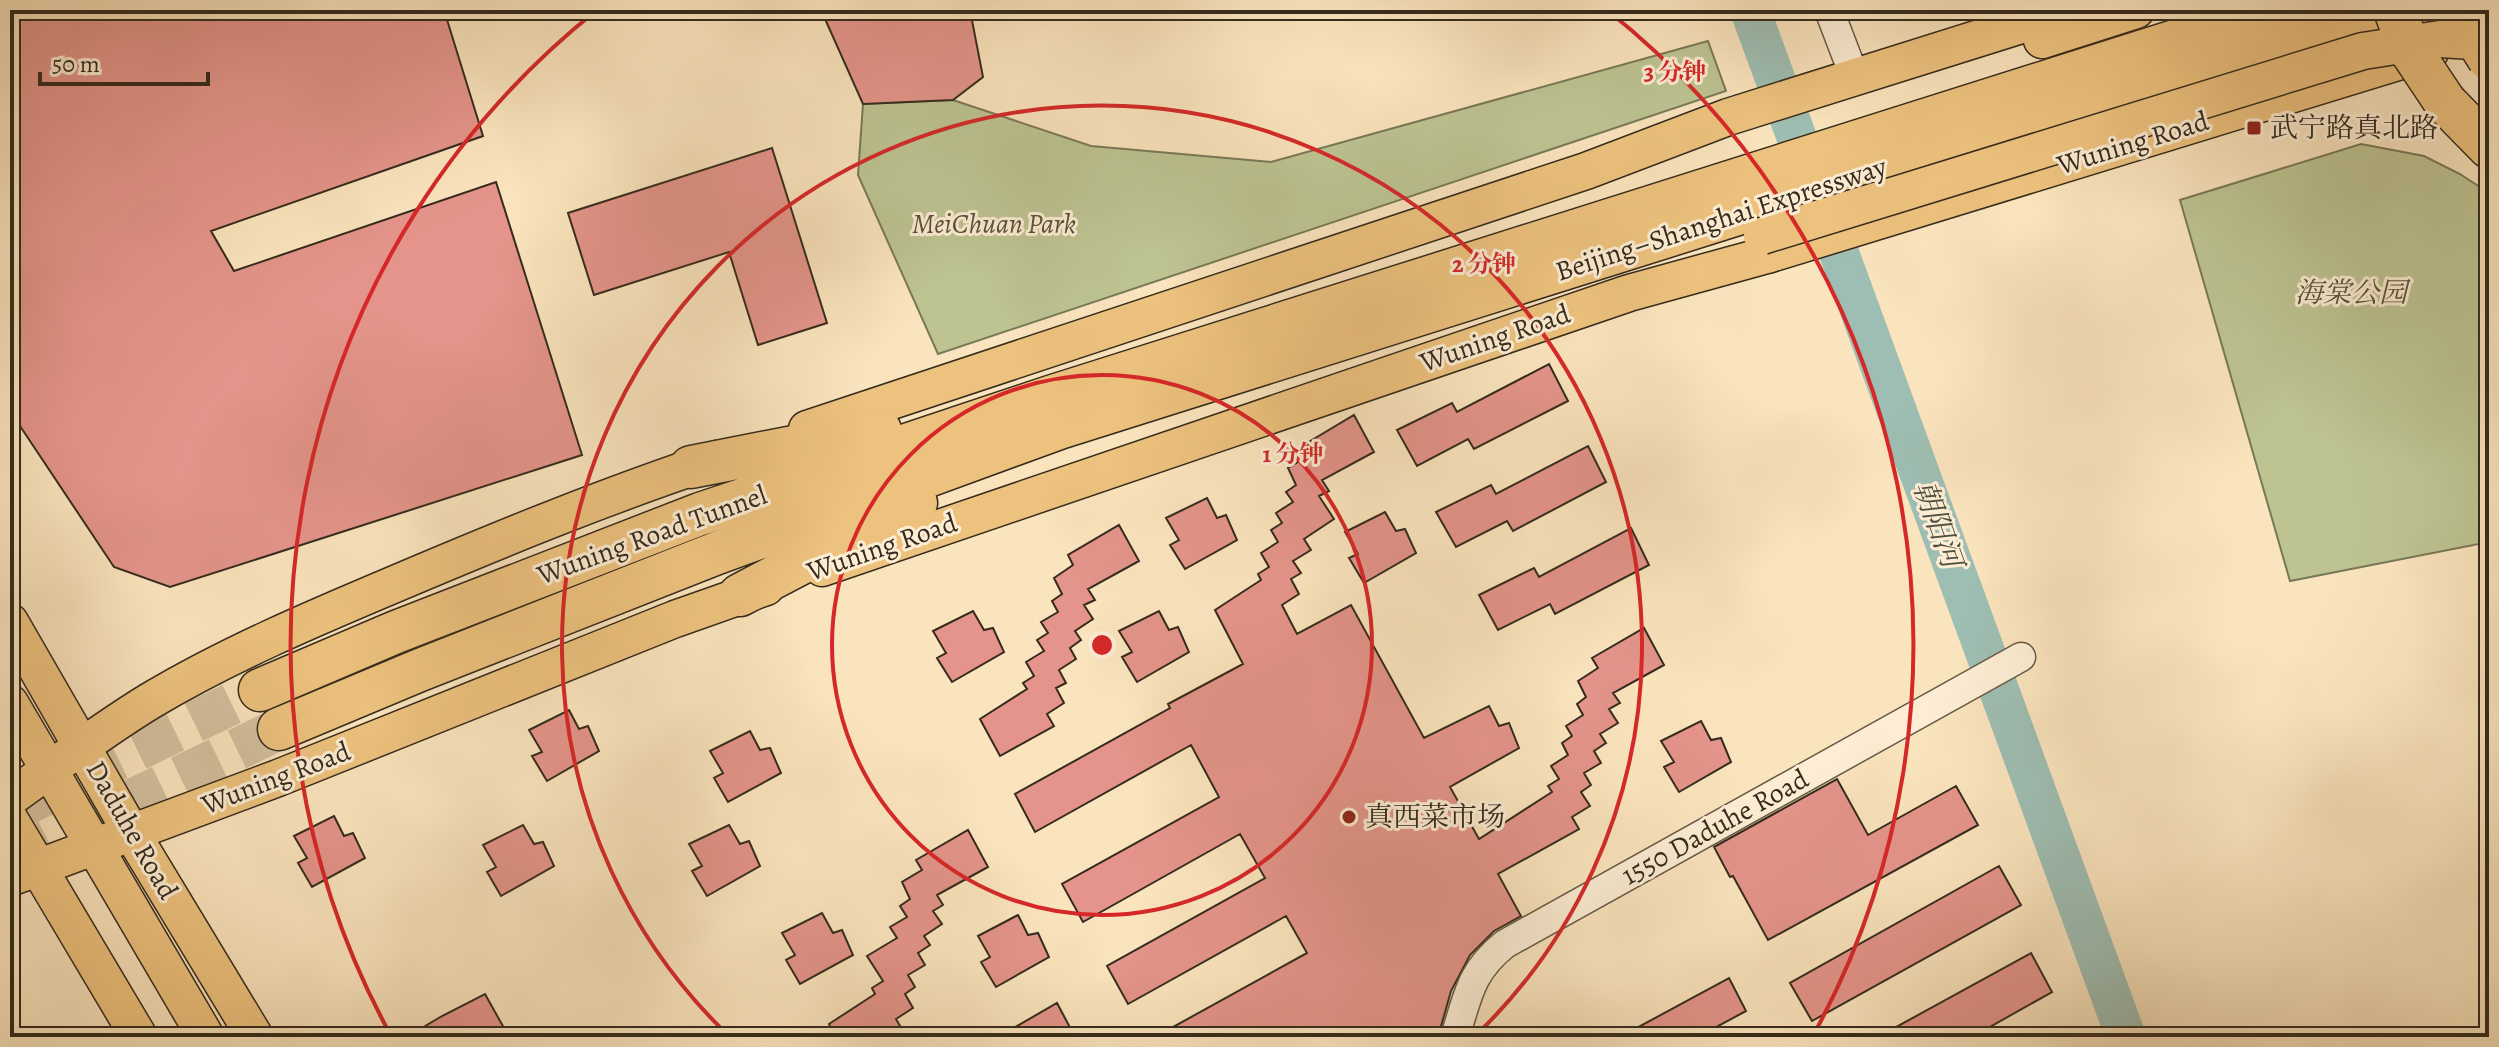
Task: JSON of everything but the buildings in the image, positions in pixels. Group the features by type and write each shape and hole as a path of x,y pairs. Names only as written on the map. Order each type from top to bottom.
{"highway":[{"name":"Beijing–Shanghai Expressway","path":"1054,413 2273,10"},
{"name":"Beijing–Shanghai Expressway","path":"1054,413 2384,10"},
{"path":"2395,10 2409,48 2445,102 2489,147"},
{"path":"691,467 1054,413"},
{"path":"740,595 1054,413"},
{"name":"Wuning Road Tunnel","path":"260,690 396,632 700,514 1054,413"},
{"name":"Wuning Road Tunnel","path":"279,729 1054,413"}],"main road":[{"path":"1731,129 1841,81 2069,10"},
{"path":"10,798 82,745 151,700 281,632 617,494 1586,171 2136,10"},
{"path":"1765,246 2363,51 2483,36"},
{"name":"Wuning Road","path":"24,872 321,761 740,595 1765,246 1869,224 2483,36"},
{"name":"Daduhe Road","path":"10,622 131,832 255,1037"},
{"name":"Daduhe Road","path":"10,703 206,1037"},
{"path":"10,820 24,872 139,1037"}],"street":[{"path":"1829,10 1841,81"},
{"name":"1550 Daduhe Road","path":"1455,1037 1476,974 1489,957 1505,944 2021,657"}],"green space":[{"name":"MeiChuan Park","path":"1708,41 1726,91 938,354 858,175 863,104 953,100 1091,146 1271,162"},
{"name":"海棠公园","path":"2361,144 2424,156 2489,193 2489,542 2290,581 2180,200"}],"waterway":[{"name":"朝阳河","path":"1750,10 2126,1037"}],"tunnel":[{"path":"24,805 260,690"},
{"path":"10,859 279,729"}],"place":[{"name":"武宁路真北路","path":"2254,128"},
{"name":"真西菜市场","path":"1349,817"}]}
